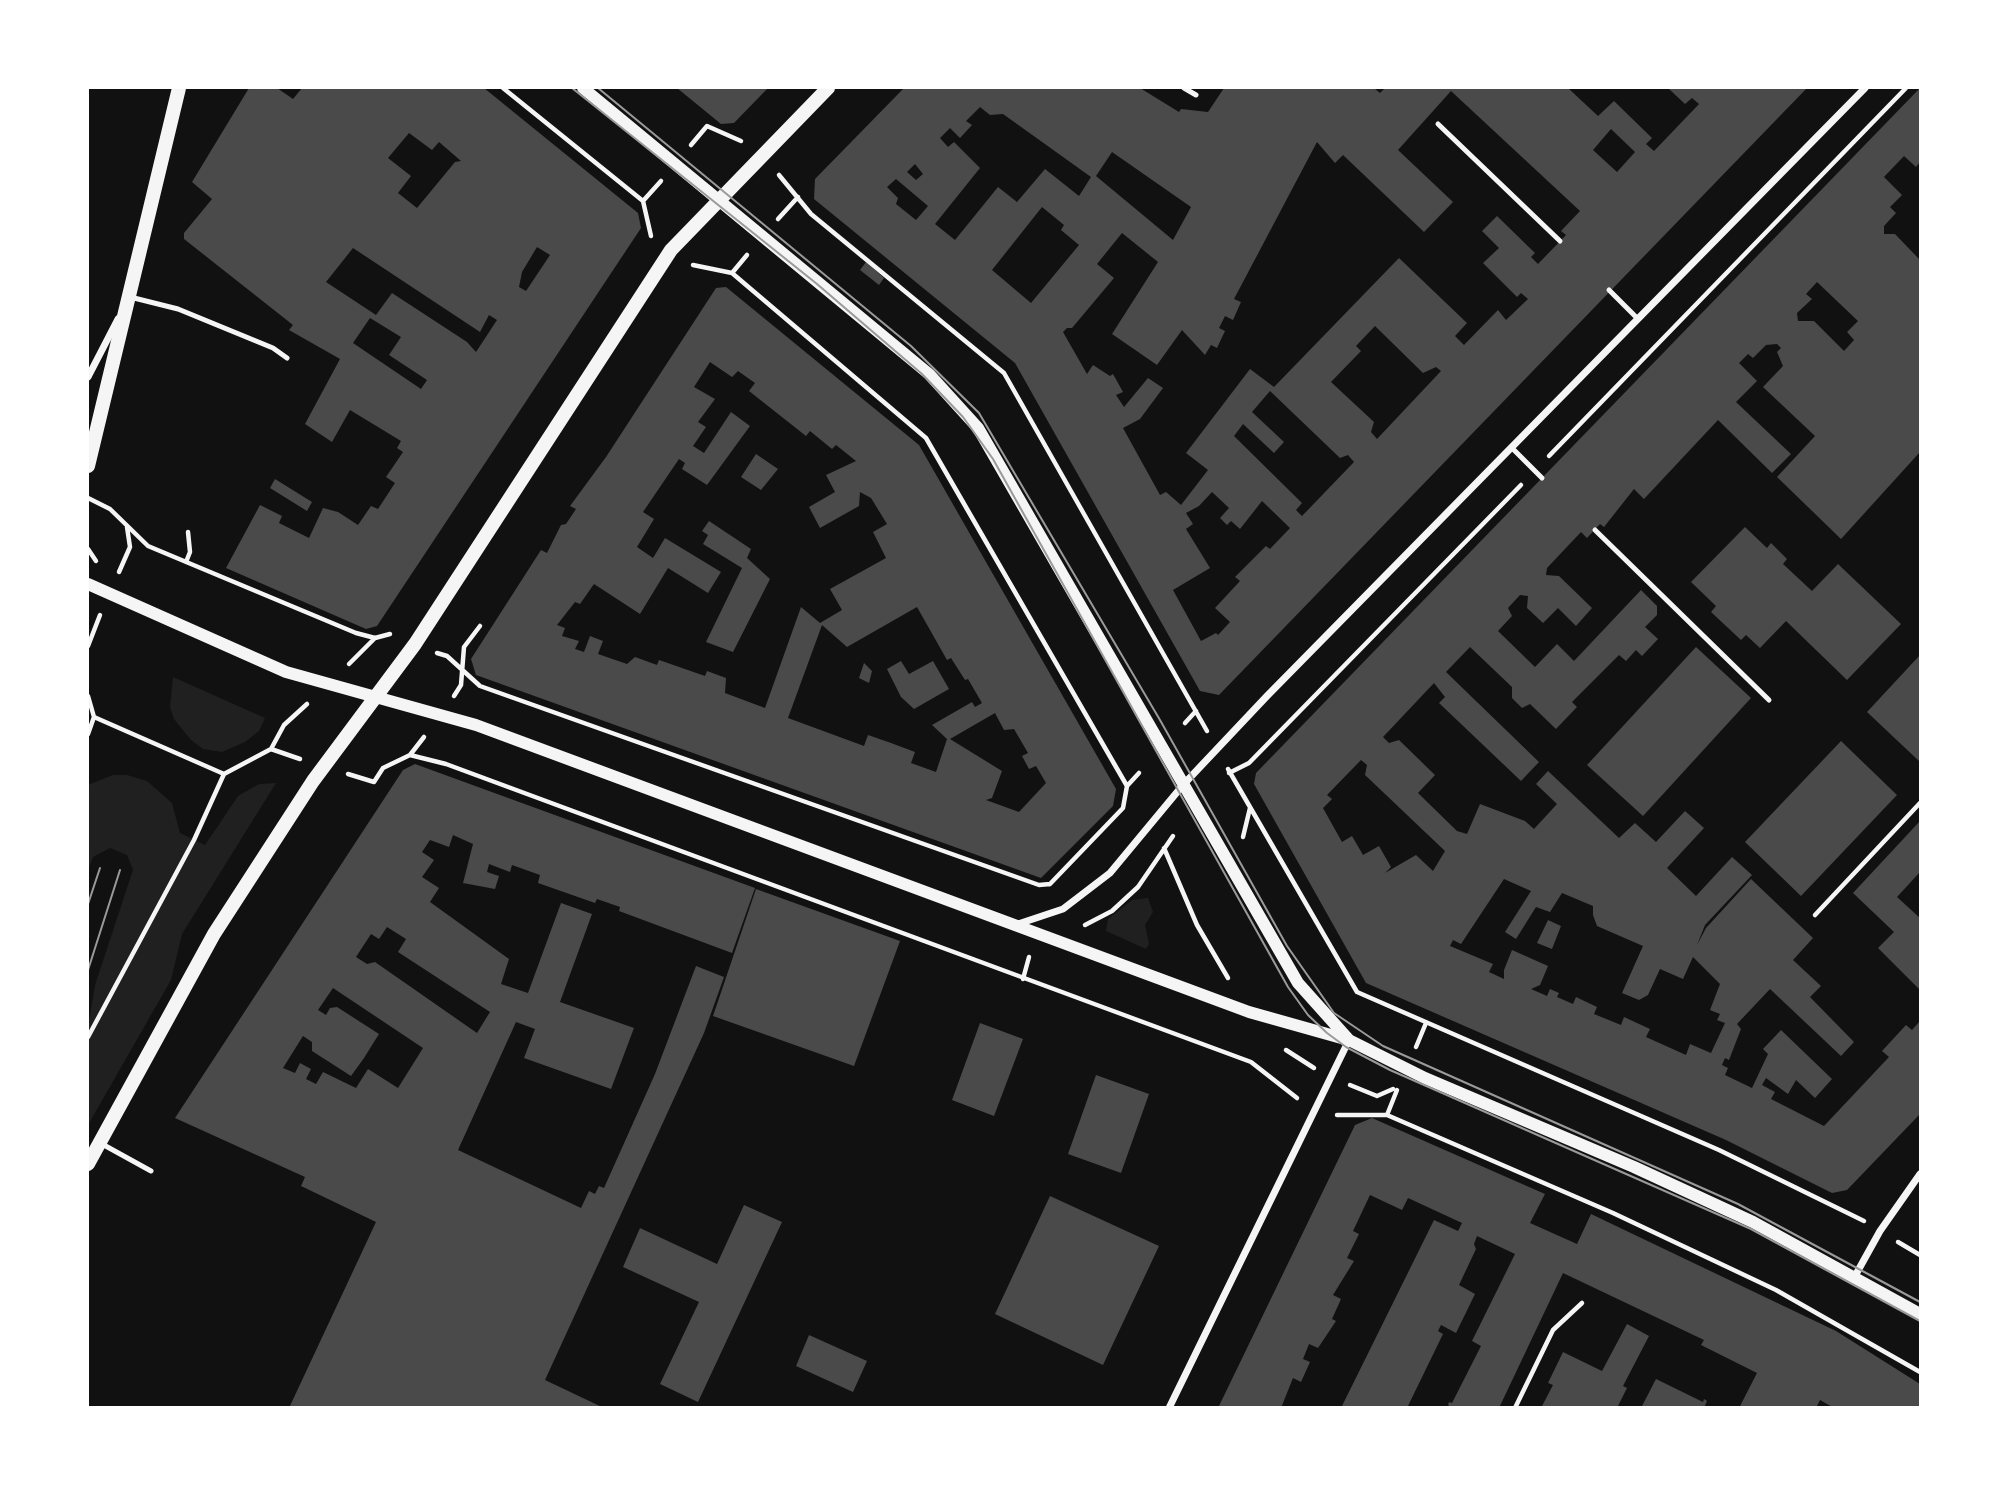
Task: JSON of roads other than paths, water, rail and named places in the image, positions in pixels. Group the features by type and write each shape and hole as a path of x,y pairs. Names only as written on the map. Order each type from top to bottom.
{"main road":[{"path":"88,466 179,88"},
{"path":"88,1164 214,934 313,781 415,644 671,250 828,88"}],"street":[{"path":"583,88 715,204 929,374 978,428 1298,984 1349,1040"},
{"path":"1012,925 1063,909 1097,886 1217,749 1865,88"},
{"path":"88,377 130,296"},
{"path":"88,584 286,672 476,725 1249,1012 1349,1040 1425,1078 1634,1167 1753,1222 1920,1314"},
{"path":"1169,1408 1349,1040"},
{"path":"1855,1276 1880,1231 1920,1174"}],"lane":[{"path":"1184,88 1196,95"},
{"path":"1438,124 1560,241"},
{"path":"1609,290 1638,319"},
{"path":"130,296 178,309 273,348 287,358"},
{"path":"1512,448 1542,478"},
{"path":"1595,530 1769,700"},
{"path":"100,1142 151,1171"}],"tram line":[{"path":"572,88 817,284 922,374 963,417 993,459 1288,987 1308,1015 1327,1033 1346,1047 1390,1070 1751,1229 1920,1321"},
{"path":"598,88 911,346 979,413 1160,720 1287,946 1334,1013 1383,1046 1738,1204 1920,1302"},
{"path":"88,904 100,868"},
{"path":"88,970 120,870"}]}
